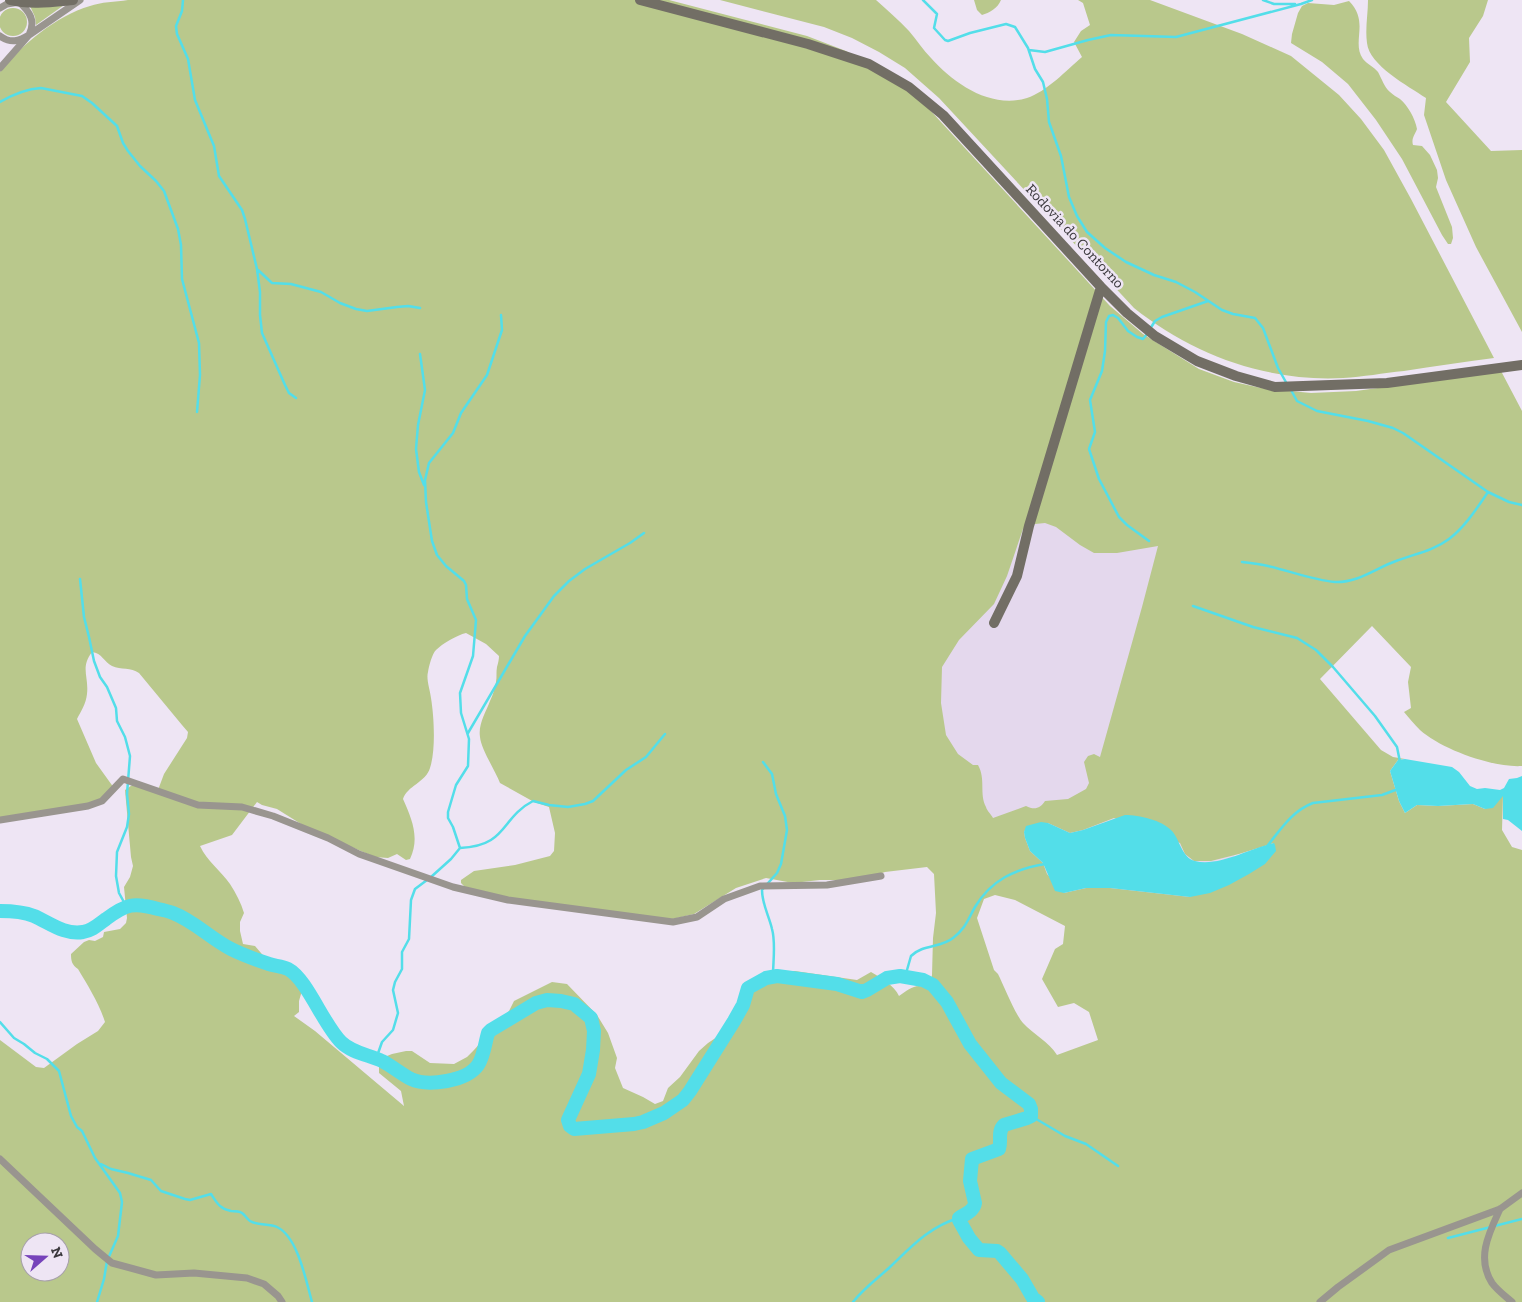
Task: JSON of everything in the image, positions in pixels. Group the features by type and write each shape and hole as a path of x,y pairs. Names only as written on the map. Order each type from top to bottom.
{"main road":[{"path":"15,1 43,3 73,0"},
{"name":"Rodovia do Contorno","path":"640,0 808,44 869,64 909,87 943,115 1127,313 1155,336 1197,361 1236,376 1275,386 1387,383 1522,365"},
{"path":"994,623 1017,576 1029,526 1101,287"}],"street":[{"path":"0,36 11,41 17,41 29,35 80,0"},
{"path":"0,8 15,1 27,8 32,17 29,35 0,68"},
{"path":"0,820 88,806 102,801 123,779 198,805 242,807 273,816 328,838 359,854 453,886 508,900 673,922 697,917 724,899 760,886 827,885 881,876"},
{"path":"0,1159 112,1263 156,1275 194,1273 247,1278 264,1284 282,1302"},
{"path":"1320,1302 1389,1250 1500,1210 1522,1193"},
{"path":"1500,1210 1486,1242 1485,1262 1487,1273 1493,1284 1512,1302"}],"shaded area":[{"path":"1032,457 1175,500 1246,925 1032,899 891,722"}],"green space":[{"path":"128,0 669,0 807,36 846,51 893,79 929,109 1110,306 1143,334 1199,369 1234,382 1261,388 1311,393 1356,391 1501,371 1522,411 1522,766 1497,764 1468,756 1441,744 1420,730 1404,712 1411,708 1408,682 1411,667 1372,626 1320,679 1381,750 1393,757 1405,759 1398,760 1390,771 1399,801 1405,813 1417,805 1473,804 1485,809 1503,795 1502,830 1512,847 1522,850 1522,1302 0,1302 0,1040 36,1067 44,1068 98,1031 105,1022 93,995 78,969 72,963 71,954 84,942 89,940 95,941 103,937 104,932 120,929 126,923 124,887 130,877 133,866 125,790 138,781 158,790 164,774 187,738 188,732 139,673 112,666 98,654 92,652 86,663 86,698 77,719 96,763 114,788 99,801 0,821 0,72 18,52 52,24 77,11 103,3","holes":["1045,523 1056,527 1094,553 1117,553 1158,546 1100,757 1094,754 1088,756 1084,762 1089,783 1086,789 1068,799 1045,801 1037,808 1026,806 993,818 984,802 982,776 978,765 973,765 958,754 946,735 941,703 942,667 959,640 994,604 1007,576 1023,529 1035,524","466,633 486,644 499,656 494,689 480,727 481,742 485,753 500,783 534,802 549,807 555,833 554,851 550,856 515,865 474,871 461,880 461,883 466,888 498,897 660,922 694,914 736,888 766,878 793,883 820,880 861,880 885,872 927,867 934,874 936,913 932,975 929,990 925,987 917,986 899,996 891,985 871,972 857,980 795,971 782,971 774,981 754,991 729,1029 699,1051 680,1077 668,1088 663,1101 655,1104 623,1088 615,1068 617,1058 608,1033 597,1015 567,984 552,982 514,1001 509,1011 474,1050 467,1057 454,1064 430,1063 412,1051 392,1054 382,1058 379,1064 379,1073 401,1091 404,1106 315,1031 294,1016 299,1012 299,1001 303,987 298,973 276,968 255,946 243,944 240,922 244,913 240,902 230,884 200,846 232,835 257,802 277,809 309,829 375,857 388,858 397,854 406,860 410,859 415,836 412,821 403,799 408,791 425,777 432,761 434,733 432,705 427,678 429,667 436,650 450,640","1114,818 1180,843 1185,854 1194,861 1211,861 1274,843 1190,897 1110,888 1086,888 1064,893 1047,874 1043,863 1030,851 1025,838 1024,831 1048,823 1070,833","995,895 1015,900 1065,926 1063,944 1055,949 1042,979 1058,1007 1074,1003 1089,1012 1098,1040 1057,1055 1050,1046 1023,1023 1013,1007 998,974 994,970 977,918 984,899"]},
{"path":"720,0 876,0 912,34 928,55 951,77 974,92 1000,100 1013,101 1027,98 1042,91 1082,57 1074,42 1081,31 1090,25 1083,3 1078,0 1150,0 1242,34 1291,56 1339,95 1361,119 1384,150 1494,358 1358,377 1315,378 1259,370 1206,352 1157,325 1134,308 939,98 905,68 852,38 824,27"},
{"path":"974,0 1001,0 993,10 982,15 977,10"},
{"path":"1368,0 1488,0 1483,16 1469,38 1470,62 1446,102 1491,151 1522,150 1522,332 1476,247 1446,180 1424,115 1426,98 1390,74 1369,51 1366,32"},
{"path":"1349,1 1358,17 1359,46 1363,59 1378,72 1388,90 1400,99 1408,109 1417,129 1413,138 1413,145 1422,146 1430,155 1437,170 1436,187 1452,227 1453,238 1451,244 1448,244 1442,235 1402,159 1376,120 1348,84 1322,62 1291,43 1298,13 1302,6 1308,3 1334,5"},
{"path":"64,5 36,25 30,6"},
{"path":"13,8 23,12 27,22 23,32 13,36 3,32 -1,22 3,12"}],"water":[{"path":"1405,759 1452,767 1459,772 1470,786 1477,789 1500,790 1504,788 1509,779 1522,776 1522,831 1508,820 1503,819 1503,796 1493,808 1485,809 1473,804 1417,805 1405,813 1399,801 1390,771 1398,760"},
{"path":"1125,815 1150,819 1168,827 1187,856 1195,861 1204,862 1224,859 1274,843 1276,851 1265,864 1229,885 1210,893 1190,897 1110,888 1086,888 1064,893 1055,891 1043,863 1030,851 1024,832 1026,826 1041,822 1048,823 1070,833"}],"waterway":[{"path":"183,0 182,11 176,26 177,34 188,59 195,100 214,146 219,176 242,210 245,219 257,269 262,333 289,393 296,398"},
{"path":"923,0 937,14 934,28 948,41 1006,24 1015,27 1028,48 1035,69 1043,82 1049,122 1061,156 1069,197 1077,216 1087,232 1105,248 1126,262 1154,275 1176,282 1222,310 1255,318 1263,328 1278,368 1287,384"},
{"path":"1263,0 1274,4 1295,4"},
{"path":"1029,50 1045,52 1111,35 1176,37 1312,0"},
{"path":"0,102 19,93 41,88 82,96 117,126 128,151 164,191 178,229 181,245 182,279 199,343 200,375 197,412"},
{"path":"258,270 272,283 291,284 321,292 340,303 356,309 367,311 408,306 420,308"},
{"path":"1150,329 1155,321 1162,317 1208,301"},
{"path":"460,848 448,818 448,812 456,785 468,766 469,739 461,713 460,693 473,656 476,620 467,599 464,581 446,566 437,555 432,541 426,502 425,480 429,463 453,433 461,413 487,375 502,330 501,315"},
{"path":"1147,334 1143,339 1137,337 1128,331 1118,318 1113,315 1109,316 1106,322 1102,371 1090,400 1095,432 1089,449 1099,479 1119,517 1149,541"},
{"path":"420,354 425,390 418,425 416,449 419,472 424,485"},
{"path":"1291,390 1297,401 1317,411 1393,428 1488,492 1509,502 1522,505"},
{"path":"1242,562 1265,565 1327,581 1343,582 1351,580 1443,543 1465,523 1488,492"},
{"path":"468,733 525,636 554,596 585,569 644,533"},
{"path":"80,579 84,617 94,661 116,708 117,721 125,737 130,756 127,794 129,814 127,827 117,852 116,876 119,893 128,906"},
{"path":"1193,606 1253,627 1297,638 1316,650 1375,716 1397,747 1400,762"},
{"path":"460,848 476,846 495,837 514,815 533,801 568,807 593,801 626,770 646,757 665,734"},
{"path":"763,762 772,774 776,794 785,816 787,830 781,864 777,873 762,890 764,905 773,934 773,976"},
{"path":"1268,845 1282,827 1306,806 1313,803 1382,795 1398,789"},
{"path":"431,877 460,848"},
{"path":"905,977 911,956 916,952 948,941 957,934 964,927 981,898 996,883 1024,869 1045,864"},
{"path":"376,1059 382,1042 393,1030 398,1013 393,990 402,969 402,952 409,939 411,900 415,889 427,880"},
{"path":"0,911 34,916 57,928 70,932 89,930 119,910 136,905 181,916 231,949 271,965 288,969 302,982 334,1034 345,1046 382,1061 407,1077 418,1081 447,1081 473,1071 482,1058 488,1033 536,1003 547,1000 574,1004 591,1018 594,1031 589,1074 568,1120 570,1126 574,1129 643,1122 664,1113 683,1100 734,1021 743,1005 748,988 766,978 777,976 837,984 862,992 887,978 900,976 923,980 933,985 947,1002 970,1044 1001,1083 1029,1104 1031,1109 1031,1116 1004,1125 1000,1133 999,1149 972,1159 970,1181 975,1203 971,1210 959,1218 959,1220 969,1238 979,1250 997,1251 1000,1253 1038,1302"},
{"path":"0,1022 14,1038 47,1059 59,1071 71,1116 77,1127 82,1131 95,1158 120,1193 122,1202 118,1236 107,1261 97,1302"},
{"path":"1031,1116 1065,1136 1086,1144 1118,1166"},
{"path":"101,1164 111,1169 151,1180 161,1191 185,1199 190,1200 211,1194 224,1209 241,1212 253,1223 277,1227 284,1232 296,1250 312,1302"},
{"path":"853,1302 921,1238 939,1226 959,1218"},
{"path":"1448,1238 1522,1219"}]}
